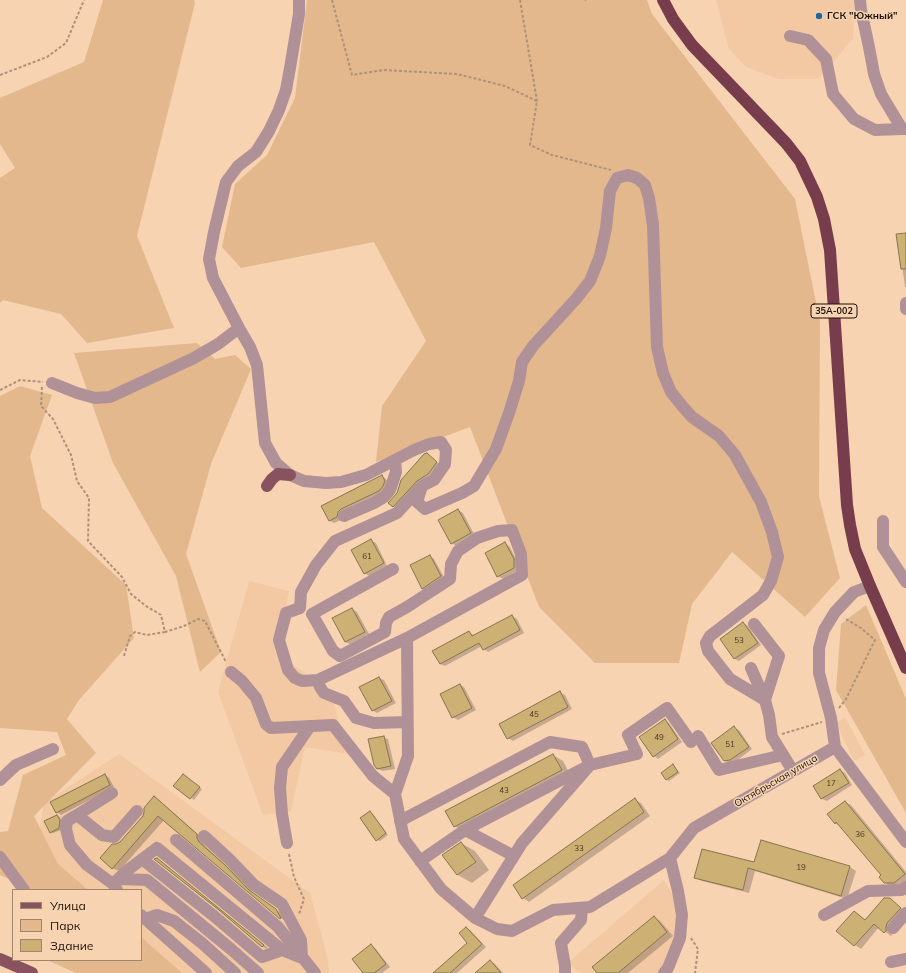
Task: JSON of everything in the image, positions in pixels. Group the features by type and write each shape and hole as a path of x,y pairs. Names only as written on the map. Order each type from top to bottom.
{"highway":[{"name":"35А-002","path":"663,0 673,19 692,45 786,143 800,161 817,197 824,219 830,250 847,505 850,525 855,549 906,668"}],"main road":[{"path":"267,486 278,474 290,475"},
{"path":"0,958 17,964 32,973"}],"street":[{"path":"299,0 299,14 286,90 269,131 256,152 238,166 226,182 209,259 213,278 250,347 256,365 265,443 276,463 290,475 304,481 326,483 341,482 366,475 414,450 429,444 441,442 446,450 445,464 434,480 422,486 397,513 335,542 316,565 301,592 300,608"},
{"path":"860,0 874,74 881,94 904,129"},
{"path":"790,36 808,40 826,59 833,94 854,119 875,130 904,129"},
{"path":"422,486 417,502 425,509 462,493 474,486 496,449 517,388 522,362 532,346 576,299 590,281 600,256 606,228 610,191 617,178 628,175 637,178 645,185 649,198 653,225 657,346 663,373 671,392 683,407 692,417 719,436 735,455 761,502 772,532 778,557 771,581 763,595 710,636 706,643 708,651 730,679 765,700"},
{"path":"906,303 906,308"},
{"path":"47,382 95,398 110,397 194,358 218,344 239,328"},
{"path":"344,516 374,504 384,497 390,490 396,472 395,460"},
{"path":"883,521 883,546 906,582"},
{"path":"512,530 521,554 522,574 407,638 318,680 302,682 295,678 288,670 279,640 286,613 300,608 312,614 334,651 340,656 386,632 386,623 390,617 450,578 452,564 458,551 477,538 498,531 512,530"},
{"path":"312,614 393,569"},
{"path":"870,586 854,592 844,601 824,630 819,648 819,673 831,718 835,747 906,842"},
{"path":"754,624 779,656 765,700"},
{"path":"231,672 242,681 256,698 266,724 271,728 333,725 373,776 395,794 408,756 407,638"},
{"path":"751,668 765,700 772,737 793,771"},
{"path":"318,680 324,693 344,701 356,718 374,723 407,722"},
{"path":"420,861 465,830 590,765 637,754 628,735 667,708 720,770 783,755"},
{"path":"287,843 282,814 280,788 282,767 310,726"},
{"path":"400,821 550,742 582,747 590,765"},
{"name":"Октябрьская улица","path":"395,794 404,839 441,889 475,918 497,929 512,931 553,910 590,907 670,858 694,828 835,747"},
{"path":"0,780 16,765 53,749"},
{"path":"475,918 522,843 590,765"},
{"path":"112,793 66,821 66,829 70,845 87,865 116,884 147,880 258,973"},
{"path":"77,815 102,835 114,837 137,811"},
{"path":"465,830 514,856"},
{"path":"204,836 254,884 282,904 301,940 302,958"},
{"path":"176,840 278,927 315,973"},
{"path":"116,884 142,859 157,848 282,950 302,958"},
{"path":"0,857 23,889"},
{"path":"664,973 668,968 680,938 682,922 678,891 670,858"},
{"path":"142,859 214,916 262,957 282,950"},
{"path":"824,915 868,891 902,890 906,887"},
{"path":"565,973 566,966 561,943 581,920 582,908"},
{"path":"892,928 906,913"},
{"path":"143,917 157,915 174,921 203,944 235,973"},
{"path":"143,917 198,964 206,973"},
{"path":"891,962 906,959"}],"path":[{"path":"0,76 47,57 66,43 84,0"},
{"path":"332,0 352,75 383,70 457,74 505,86 537,101"},
{"path":"520,0 537,101 530,145 552,155 628,175"},
{"path":"0,390 20,380 47,382 41,406 52,419 71,455 77,481 89,498 88,541 122,577 131,594 146,606 161,615 165,632"},
{"path":"772,737 831,718 846,699 875,640 862,628 835,612"},
{"path":"124,656 130,636 135,632 147,635 165,632 184,626 198,619 205,621 231,672"},
{"path":"287,843 294,877 304,899 299,915"},
{"path":"682,922 698,949 695,973"}],"shaded area":[{"path":"716,0 855,0 853,39 818,79 779,79 746,67 729,49"},
{"path":"249,581 289,591 279,640 275,651 330,692 349,754 305,747 291,811 263,815 218,692"},
{"path":"845,717 865,755 854,761 836,723"},
{"path":"119,754 310,893 328,960 329,973 171,973 142,947 142,889 76,889 35,853 44,803"},
{"path":"664,880 677,902 677,936 659,973 579,973 569,962"}],"green space":[{"path":"103,0 194,0 195,3 137,236 174,328 87,343 61,314 3,300 0,303 0,178 15,168 0,144 0,98 84,62"},
{"path":"307,0 647,0 652,14 795,199 820,322 819,496 840,578 805,617 732,552 692,604 679,663 595,663 539,607 470,427 376,462 382,406 426,341 374,242 241,268 222,247 235,184 267,155 295,98"},
{"path":"197,343 215,359 235,355 251,369 211,464 186,554 221,652 200,672 176,576 113,463 74,353"},
{"path":"20,386 52,395 30,456 42,508 126,585 134,638 79,700 67,719 96,753 34,816 58,864 87,889 29,889 0,875 0,832 8,831 23,775 66,755 57,732 0,728 0,396"},
{"path":"866,605 906,699 906,813 836,690 841,624"},
{"path":"142,938 182,973 76,973 49,961 142,961"}],"building":[{"path":"906,233 906,269 901,269 896,234"},
{"path":"427,453 437,462 428,474 417,481 393,507 388,503 397,493 401,480 424,454"},
{"path":"382,475 385,481 379,491 341,509 338,512 337,517 329,521 321,506"},
{"path":"458,509 471,533 451,544 438,520"},
{"path":"371,539 384,563 364,574 351,550"},
{"path":"505,542 514,559 514,568 497,577 485,553"},
{"path":"430,555 441,576 422,589 410,565"},
{"path":"352,608 365,632 345,642 332,618"},
{"path":"512,615 520,630 483,650 479,643 440,664 432,651 469,631 472,636"},
{"path":"743,622 758,643 734,659 720,639"},
{"path":"379,677 392,701 372,711 359,687"},
{"path":"460,684 472,708 452,718 440,694"},
{"path":"560,691 568,707 507,739 499,724"},
{"path":"665,719 678,739 653,757 639,737"},
{"path":"734,726 749,747 730,760 724,761 711,743"},
{"path":"384,736 391,766 377,769 374,765 368,739"},
{"path":"553,754 562,770 454,827 445,811"},
{"path":"673,764 678,772 666,780 661,773"},
{"path":"840,769 849,783 821,799 813,786"},
{"path":"105,774 110,785 56,813 50,802"},
{"path":"183,774 200,787 190,799 173,786"},
{"path":"154,796 197,834 199,842 225,865 249,890 276,909 281,918 280,919 158,816 112,869 100,858 112,844 120,842 143,816 144,808"},
{"path":"635,798 644,812 522,899 513,885"},
{"path":"845,801 905,874 894,883 884,883 879,877 881,875 836,822 835,824 827,814"},
{"path":"370,811 386,833 376,841 360,818"},
{"path":"57,815 60,820 59,828 50,833 44,821"},
{"path":"761,840 850,866 841,896 748,868 743,890 694,878 702,849 754,862"},
{"path":"461,842 476,862 457,875 442,855"},
{"path":"157,858 264,945 262,947 219,910 154,859"},
{"path":"884,898 890,898 901,908 887,923 886,931 884,933 874,924 854,946 836,931 854,911 865,920"},
{"path":"654,916 667,932 618,973 597,973 592,967"},
{"path":"466,927 482,944 450,973 433,973 467,943 459,933"},
{"path":"371,944 386,964 374,973 363,973 352,959"},
{"path":"490,960 501,973 475,973"}],"place":[{"name":"ГСК \"Южный\"","path":"819,16"}]}
